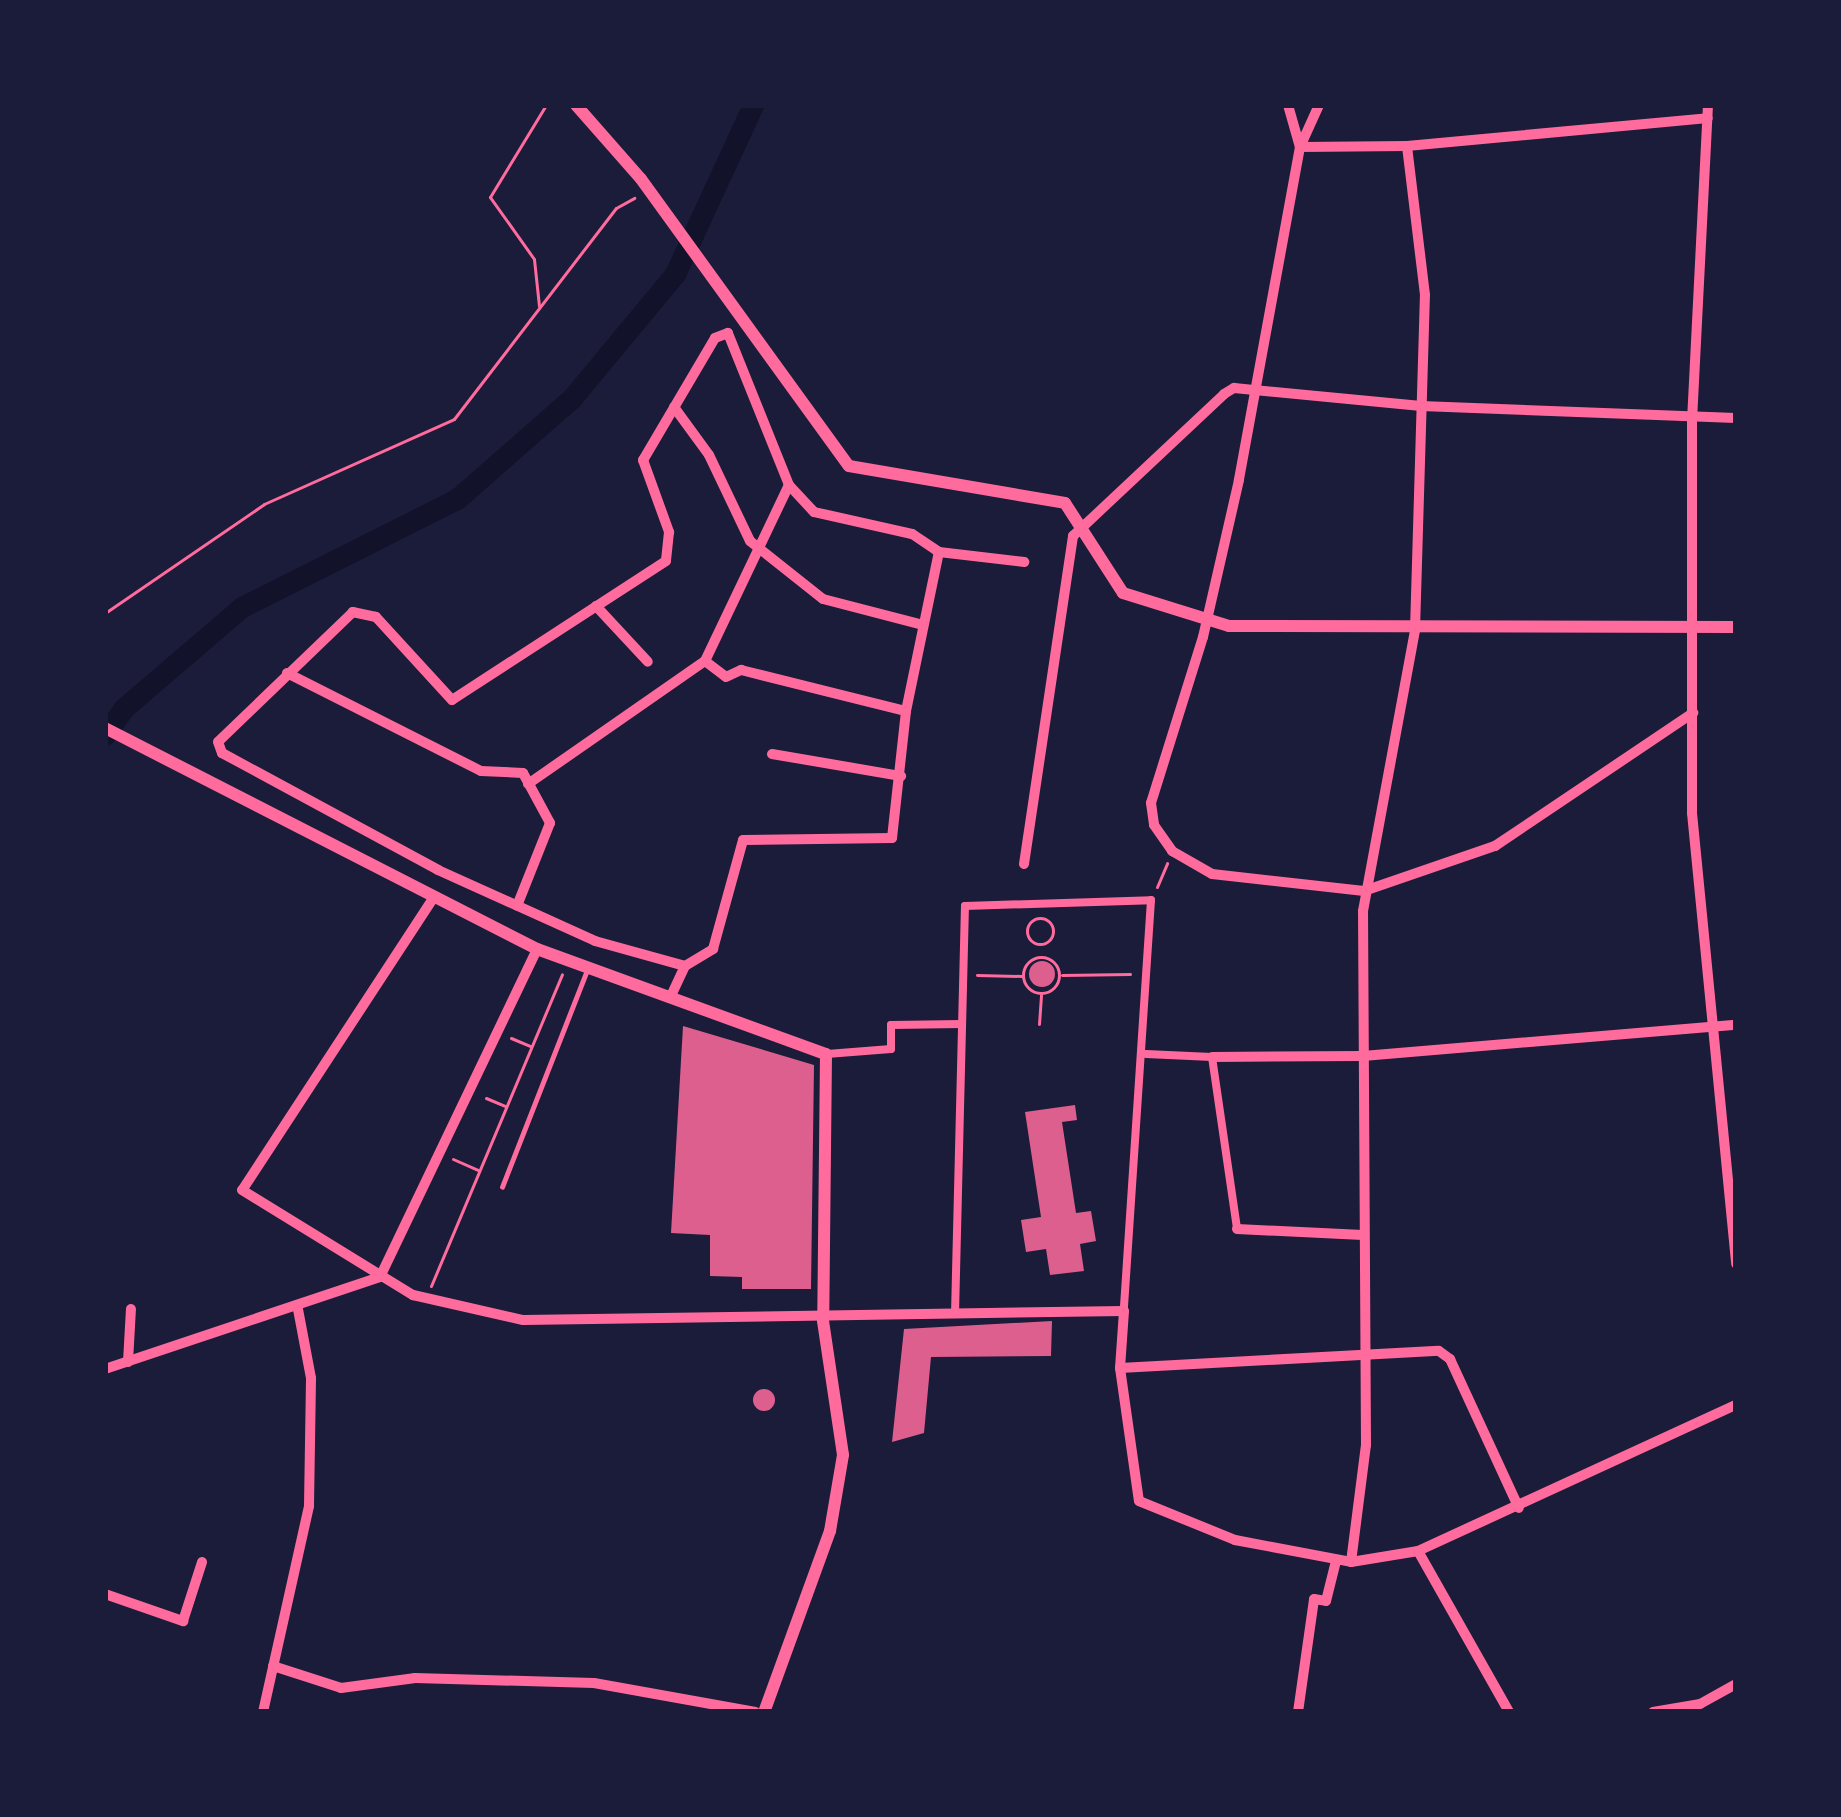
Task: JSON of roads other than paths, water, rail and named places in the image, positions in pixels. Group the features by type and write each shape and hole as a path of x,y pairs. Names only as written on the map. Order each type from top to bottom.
{"street":[{"path":"576,105 641,179 849,466 1065,503 1123,593 1207,620 1414,630 1736,627"},
{"path":"1288,105 1300,147"},
{"path":"1319,105 1300,147 1256,390 1207,620 1151,802 1154,825 1172,851 1212,874 1364,891 1496,846 1694,713"},
{"path":"1300,147 1407,146 1708,112 1692,422 1696,625 1692,813 1736,1264"},
{"path":"1351,1562 1366,1445 1364,891 1414,630 1425,296 1407,146"},
{"path":"685,966 595,940 518,906 222,752 223,731 352,612 366,611 452,700 666,561 672,549 643,460 715,338 728,332 789,484 814,512 912,534 939,552 1024,562"},
{"path":"1024,865 1069,550 1081,526 1223,394 1256,390 1420,406 1692,422 1736,418"},
{"path":"674,406 754,544 824,599 923,625"},
{"path":"286,673 482,771 525,779 705,661 754,544 789,484"},
{"path":"670,998 685,966 713,949 743,840 886,842 897,830 906,711 939,552"},
{"path":"596,606 648,662"},
{"path":"705,661 726,676 741,670 906,711"},
{"path":"105,728 149,755 537,949 826,1054 891,1049 891,1025 962,1024"},
{"path":"772,754 901,776"},
{"path":"518,906 550,823 525,779"},
{"path":"434,897 242,1190 380,1277 426,1298 524,1320 823,1321 1124,1312"},
{"path":"955,1317 965,906 1151,900 1146,1054 1120,1368 1139,1501 1235,1540 1351,1562 1418,1551 1736,1405"},
{"path":"105,1369 298,1309 380,1277 537,949"},
{"path":"1146,1054 1363,1056 1736,1025"},
{"path":"273,1666 341,1688 415,1678 595,1683 759,1712 830,1531 842,1455 823,1321 826,1054"},
{"path":"1212,1057 1237,1229 1363,1235"},
{"path":"128,1362 130,1309"},
{"path":"263,1712 309,1506 311,1378 298,1309"},
{"path":"1120,1368 1365,1353 1446,1354 1519,1508"},
{"path":"1418,1551 1509,1712"},
{"path":"1298,1712 1315,1599 1326,1601 1336,1561"},
{"path":"105,1594 183,1621 202,1562"},
{"path":"1653,1712 1700,1704 1736,1684"}],"lane":[{"path":"502,1186 588,968"}],"waterway":[{"path":"105,735 124,708 242,607 457,499 572,398 675,274 753,105"}]}
